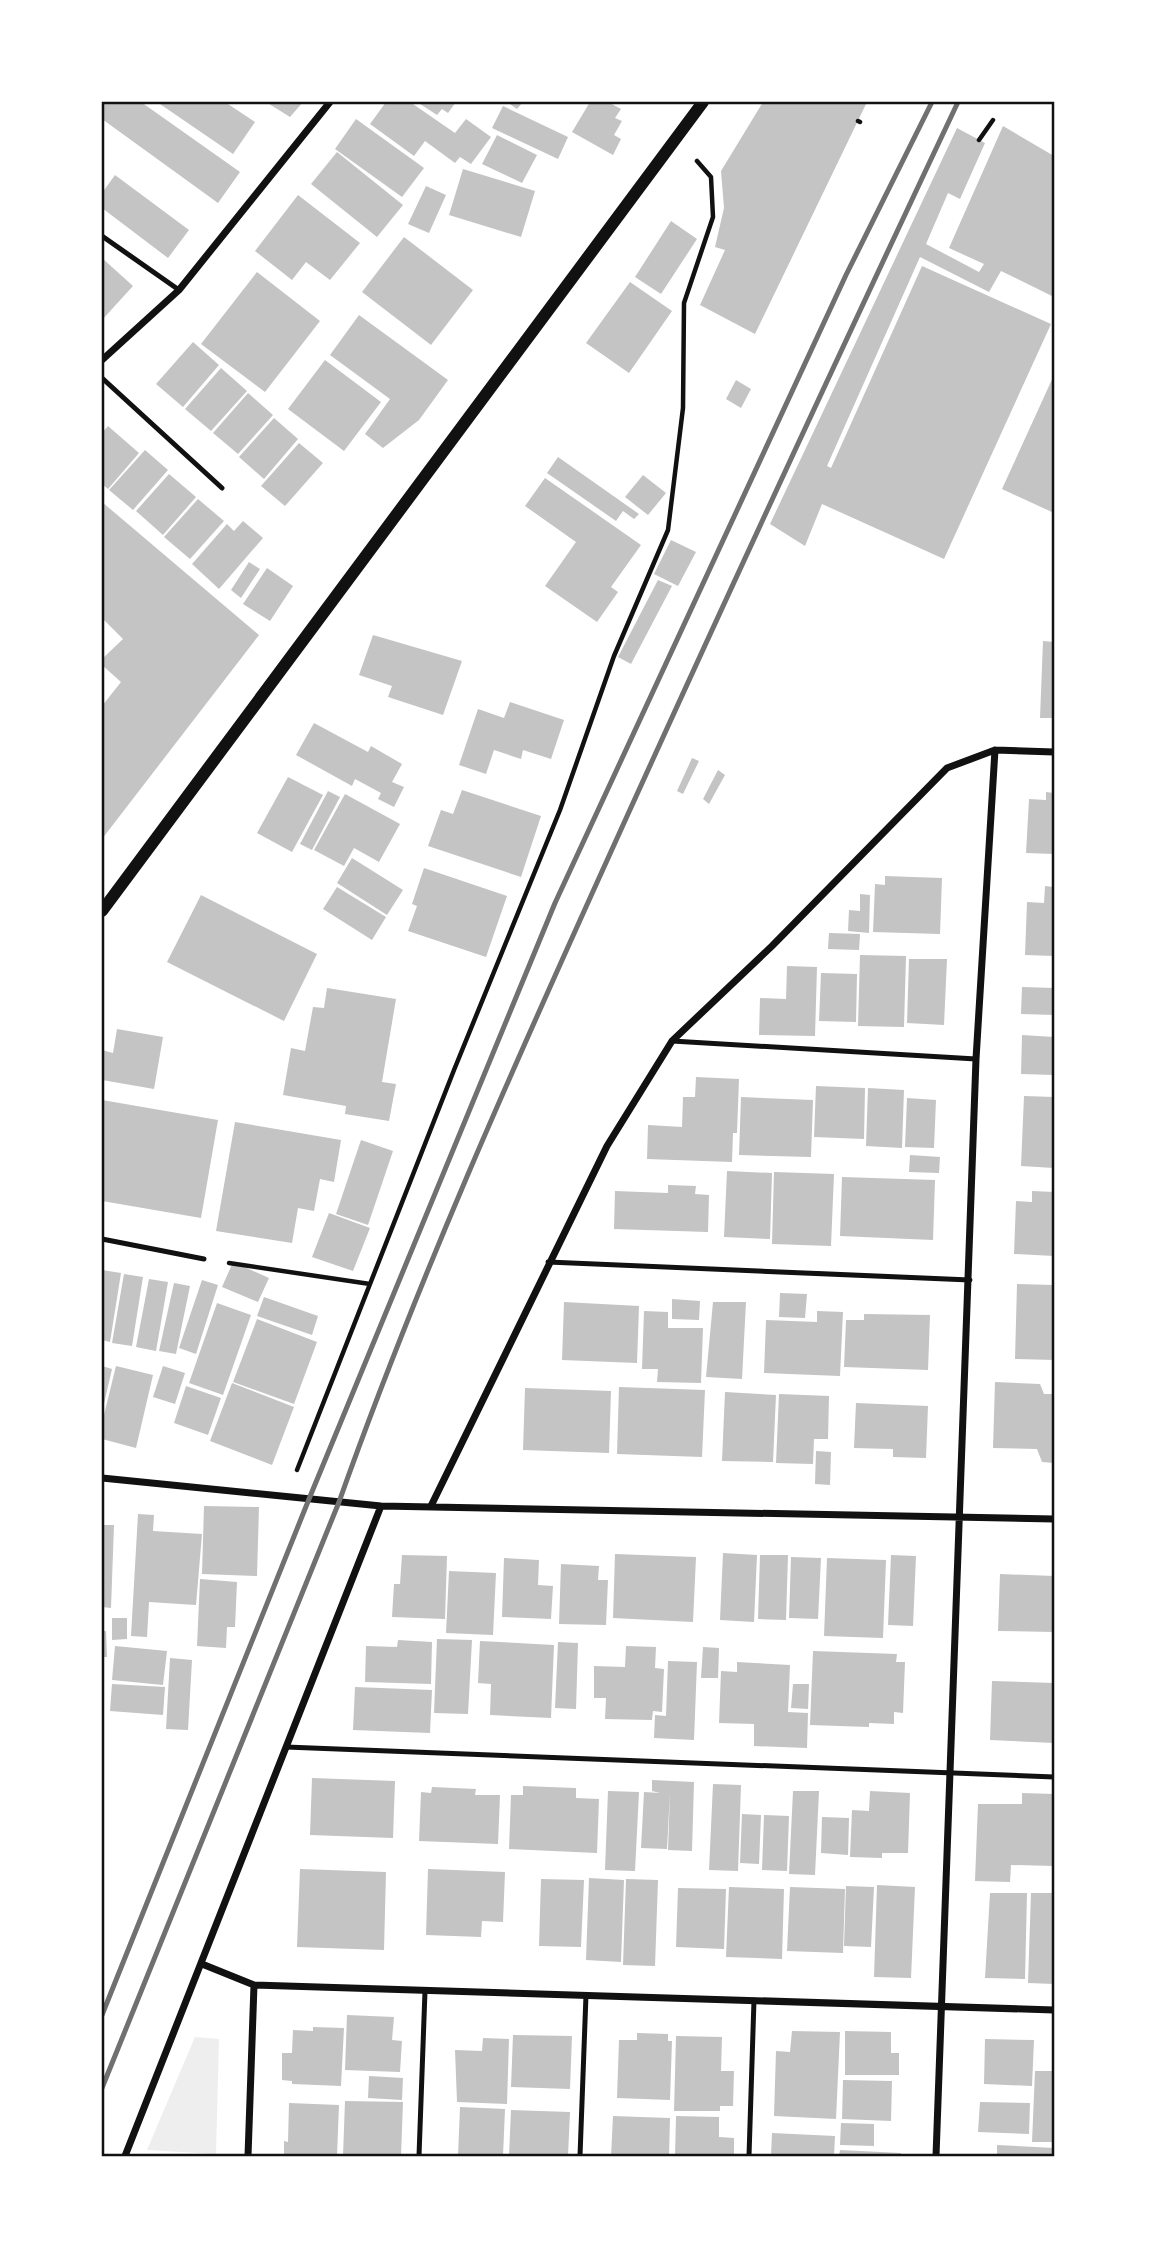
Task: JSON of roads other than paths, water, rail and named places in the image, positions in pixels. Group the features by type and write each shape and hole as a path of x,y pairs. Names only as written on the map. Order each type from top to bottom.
{"street":[{"path":"102,360 179,290 330,102"},
{"path":"102,911 703,102"},
{"path":"936,2157 976,1059 995,750"},
{"path":"431,1506 607,1146 672,1041 772,946 947,768 995,750 1055,752"},
{"path":"102,1478 381,1506 1055,1519"},
{"path":"125,2157 381,1506"},
{"path":"202,1964 254,1985 1055,2010"},
{"path":"248,2157 254,1985"}],"lane":[{"path":"102,236 179,290"},
{"path":"102,378 222,488"},
{"path":"672,1041 976,1059"},
{"path":"102,1239 204,1259"},
{"path":"548,1262 970,1280"},
{"path":"286,1747 1055,1777"},
{"path":"419,2157 425,1991"},
{"path":"580,2157 586,1996"},
{"path":"749,2157 754,2000"}],"railway":[{"path":"102,2015 309,1499 555,903 846,275 932,102"},
{"path":"102,2088 339,1502 401,1338 467,1176 695,667 958,102"}]}
